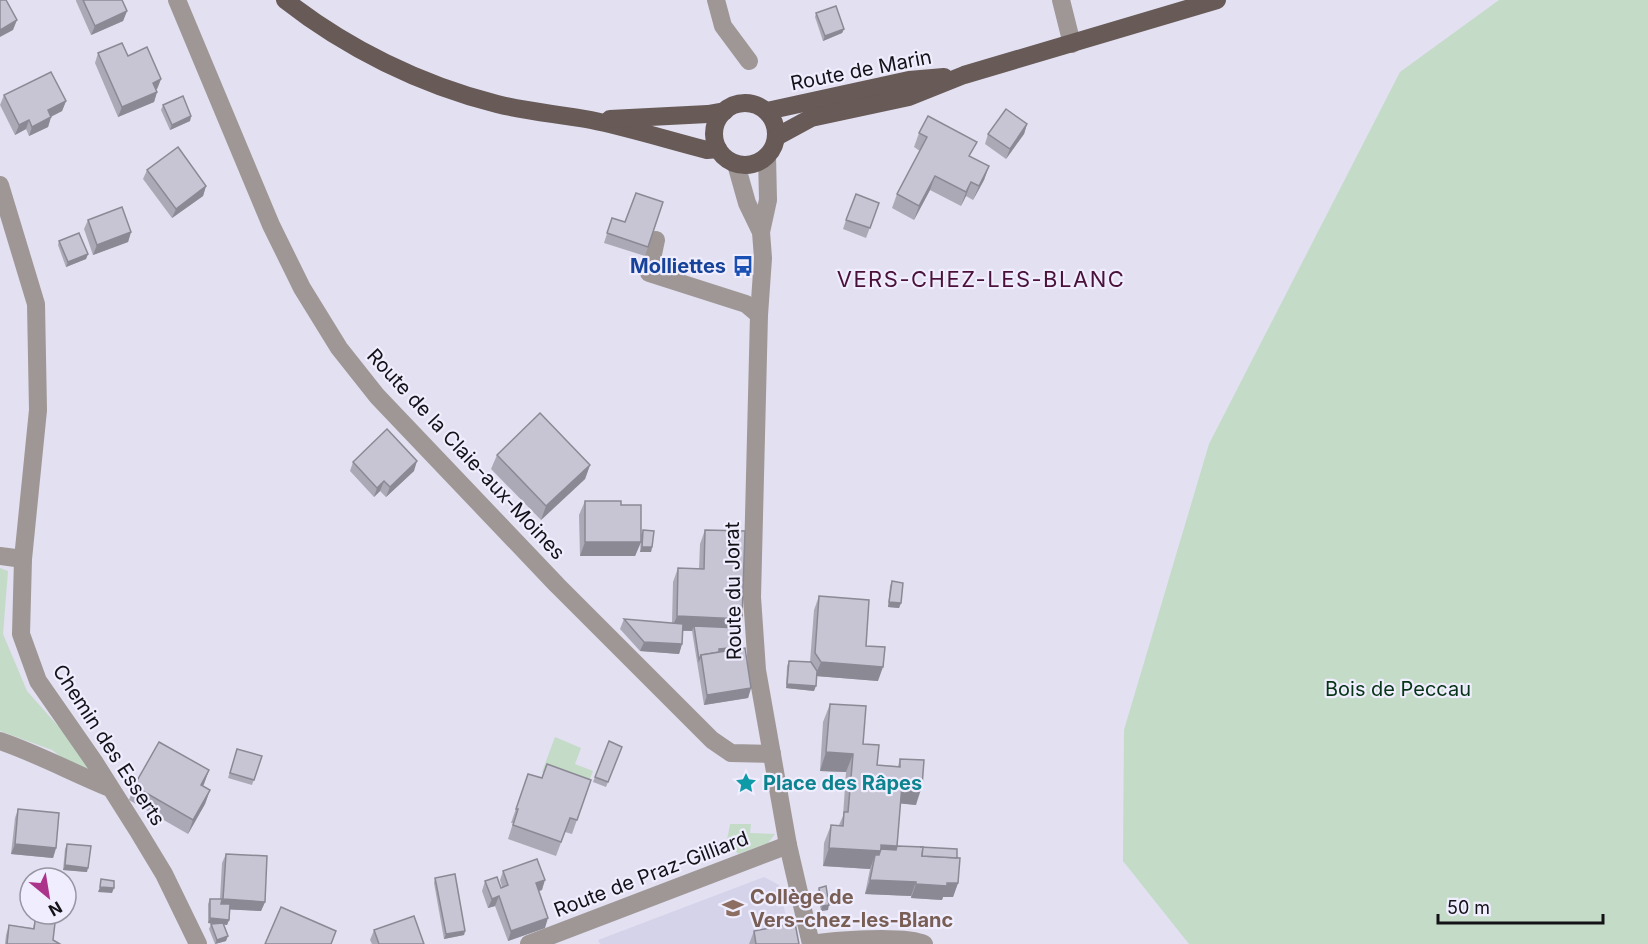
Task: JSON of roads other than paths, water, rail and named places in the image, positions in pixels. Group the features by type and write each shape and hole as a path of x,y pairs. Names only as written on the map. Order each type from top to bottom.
{"main road":[{"path":"285,0 304,15 349,43 396,68 447,88 497,104 591,120 706,150 718,149"},
{"name":"Route de Marin","path":"776,137 811,118 909,97 964,75 1217,0"},
{"name":"Route de Marin","path":"767,111 909,80 964,75"},
{"path":"591,120 698,114 725,111 741,104 750,104 767,111 776,127 775,144 767,156 753,164 736,164 729,161 718,149 715,140 718,119 725,111"}],"street":[{"path":"716,0 723,26 749,61"},
{"path":"1061,0 1072,44"},
{"name":"Route de la Claie-aux-Moines","path":"180,1 271,225 302,288 339,348 393,413 557,585 712,740 731,753 772,753"},
{"name":"Route du Jorat","path":"767,156 768,200 761,232 764,258 759,315 752,597 757,670 788,845 811,944"},
{"name":"Route du Jorat","path":"736,164 747,203 761,232"},
{"name":"Chemin des Esserts","path":"0,185 36,304 38,410 23,559 21,634 38,681 95,763 164,874 198,944"},
{"path":"656,240 650,273 746,304 759,315"},
{"path":"0,556 23,559"},
{"path":"0,741 110,788"},
{"name":"Route de Praz-Gilliard","path":"529,944 788,845"},
{"path":"811,944 832,940 908,940 924,944"}],"place":[{"name":"Molliettes","path":"743,266"},
{"name":"Place des Râpes","path":"746,783"},
{"name":"Collège de Vers-chez-les-Blanc","path":"733,908"}],"district":[{"name":"VERS-CHEZ-LES-BLANC","path":"981,279"}],"park label":[{"name":"Bois de Peccau","path":"1398,689"}]}
